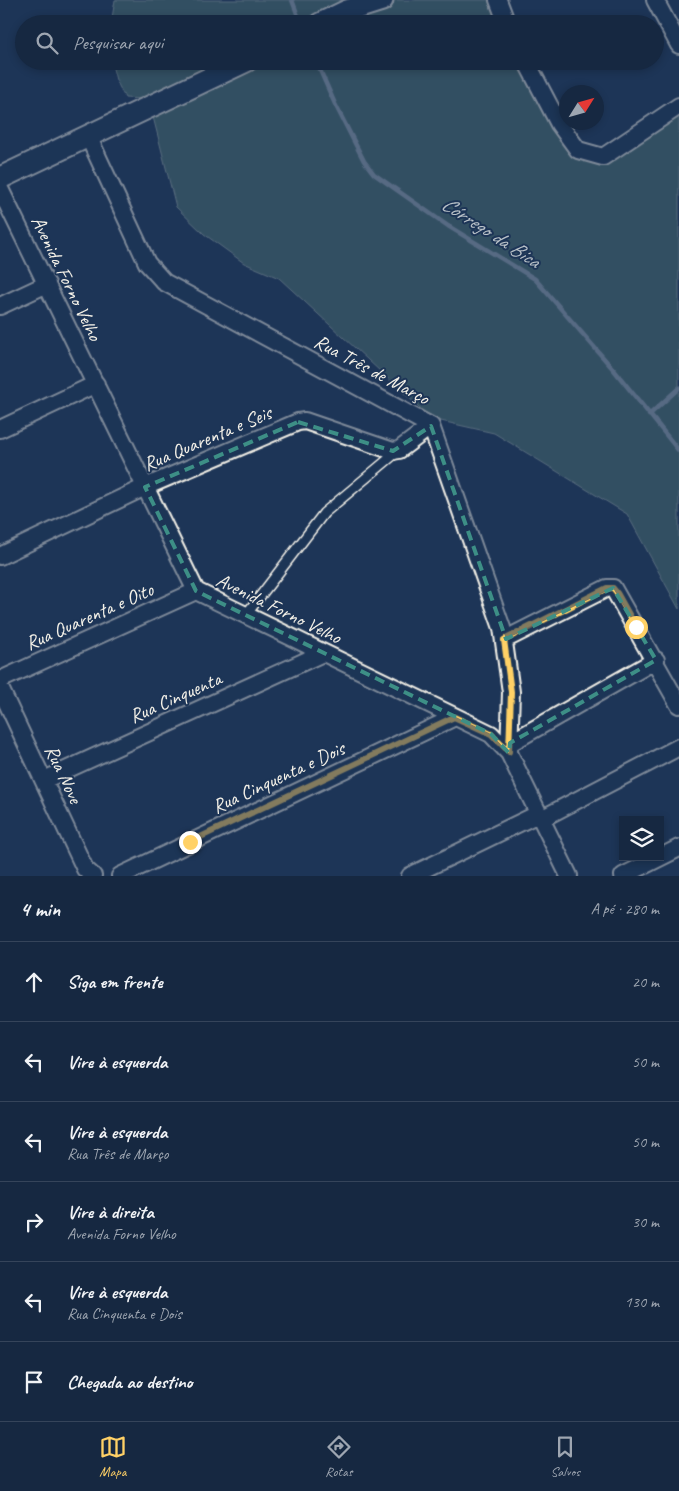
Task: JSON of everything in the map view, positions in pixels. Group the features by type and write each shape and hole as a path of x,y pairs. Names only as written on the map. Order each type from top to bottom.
{"street":[{"path":"341,13 382,0"},
{"path":"498,0 504,15"},
{"path":"654,0 662,15"},
{"path":"664,18 679,45"},
{"path":"0,178 89,138 228,70"},
{"path":"531,70 559,124 578,150 603,157 679,106"},
{"name":"Rua Três de Março","path":"89,138 147,263 164,282 431,426 502,628 511,692 510,748"},
{"name":"Avenida Forno Velho","path":"0,189 196,591 491,734 510,748 539,816 569,876"},
{"path":"0,306 47,284"},
{"path":"0,429 96,384"},
{"name":"Rua Quarenta e Seis","path":"0,556 146,487 304,421 388,450 399,450"},
{"path":"399,450 431,426"},
{"path":"504,640 607,588 613,588 656,660 679,705"},
{"name":"Rua Quarenta e Oito","path":"0,680 196,591"},
{"name":"Rua Cinquenta","path":"44,780 323,653"},
{"path":"510,748 656,660"},
{"name":"Rua Nove","path":"0,688 85,869 92,876"},
{"name":"Rua Cinquenta e Dois","path":"120,876 454,717"},
{"path":"410,876 539,816 679,747"},
{"path":"623,876 679,848"}],"lane":[{"path":"245,616 318,519 399,450"}],"highlighted area":[{"path":"298,422 393,451 431,426 506,639 613,588 656,660 510,743 509,753 491,734 196,591 145,487"}],"green space":[{"path":"115,0 494,0 500,15 112,15"},
{"path":"113,70 523,70 544,116 564,143 591,154 679,113 679,609 627,514 494,433 432,419 279,278 244,263 204,234 176,207 150,105 141,99 125,98"}],"waterway":[{"name":"Córrego da Bica","path":"292,0 298,15"},
{"name":"Córrego da Bica","path":"320,70 364,161 374,174 448,226 535,279 614,370 679,451"},
{"path":"649,415 679,388"}],"route":[{"path":"190,842 454,717 491,734 509,752 511,692 504,640 607,588 613,588 617,593 636,627"}]}
